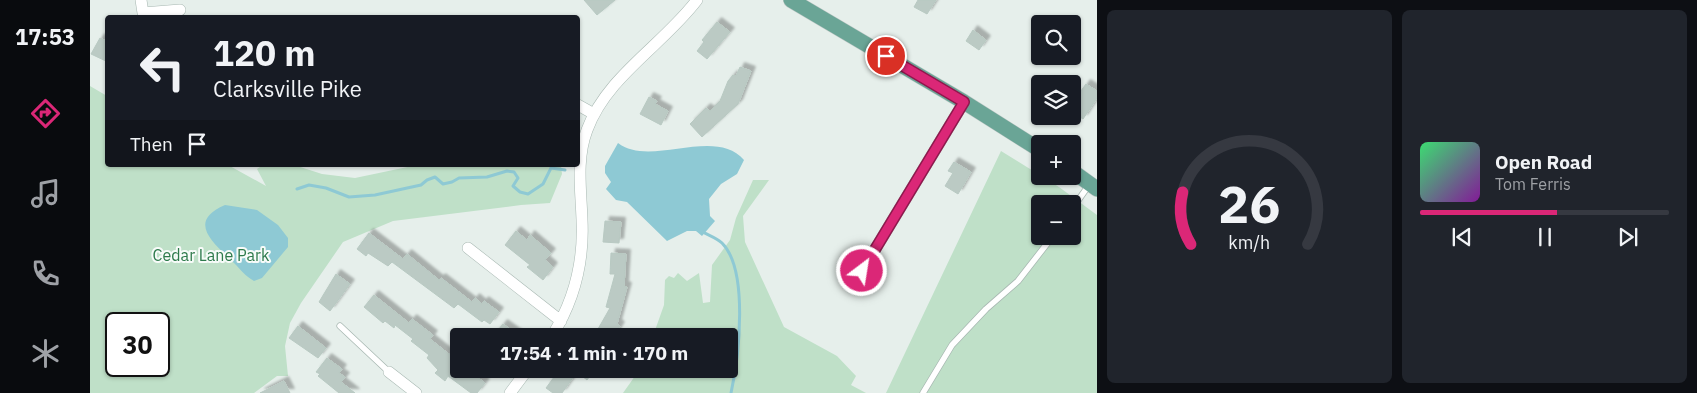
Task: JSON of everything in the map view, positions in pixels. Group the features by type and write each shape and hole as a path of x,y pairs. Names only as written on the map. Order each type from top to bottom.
{"main road":[{"path":"791,0 964,102 1031,144"},
{"path":"1081,177 1093,186"}],"street":[{"path":"141,0 142,13 180,9"},
{"path":"557,328 562,321 580,265 582,222 581,149 594,114 616,83 670,32 697,0"},
{"path":"862,271 964,102"},
{"path":"580,106 594,114"},
{"path":"468,248 562,321"},
{"path":"389,372 416,393"},
{"path":"510,393 521,378"}],"lane":[{"path":"1081,199 1093,186"},
{"path":"923,393 952,344 986,309 1024,275 1046,245"},
{"path":"340,326 389,372"}],"green space":[{"name":"Cedar Lane Park","path":"90,86 105,95 105,167 232,167 266,186 257,169 260,167 300,167 322,174 355,178 407,167 561,167 562,174 550,203 393,221 343,242 301,303 290,323 285,346 288,376 277,376 254,393 90,393"},
{"path":"1001,151 1031,170 1031,185 1056,185 1070,195 1031,195 1031,245 1081,245 1081,203 1097,215 1097,393 886,393"},
{"path":"753,180 769,180 743,216 745,242 784,327 837,356 856,376 851,385 866,393 623,393 634,378 738,378 738,328 656,328 664,305 665,280 669,276 674,278 678,273 687,281 699,273 703,303 710,302 712,265 730,240 736,218"}],"water":[{"path":"618,143 631,150 647,151 700,146 717,147 732,151 744,160 737,174 721,184 709,199 710,216 715,221 702,236 696,231 687,231 667,241 627,202 616,200 606,189 611,182 605,173 605,166"},
{"path":"225,205 257,210 278,225 288,238 288,247 262,278 254,281 248,277 212,241 207,233 205,226 207,219 213,212"}],"building":[{"path":"584,0 615,0 597,15"},
{"path":"918,0 936,0 927,14 914,7"},
{"path":"717,22 730,32 707,59 697,51 704,42 702,40"},
{"path":"973,30 986,40 979,50 966,41"},
{"path":"100,38 105,40 105,61 91,54"},
{"path":"740,67 751,71 738,104 702,137 690,124 706,108 710,111 720,101 728,81 733,75 736,76"},
{"path":"1086,84 1097,91 1097,98 1083,119 1081,118 1081,91"},
{"path":"649,97 657,101 655,104 668,111 661,125 640,114"},
{"path":"954,162 971,172 958,194 945,186 953,173 948,171"},
{"path":"605,221 621,222 619,243 603,242"},
{"path":"516,231 527,240 530,235 551,253 545,260 553,267 543,280 527,267 530,265 505,245"},
{"path":"369,233 403,259 407,254 439,280 441,278 472,302 475,298 482,304 484,301 499,312 490,324 484,320 482,322 458,304 454,308 392,262 388,266 368,253 366,256 357,249"},
{"path":"611,253 626,254 624,286 627,287 617,324 620,326 619,328 599,328 610,308 606,307 615,274 610,274"},
{"path":"336,274 350,284 330,311 319,302"},
{"path":"374,295 409,323 412,319 433,335 430,339 450,355 450,377 448,376 445,381 435,373 438,370 427,358 429,355 411,341 413,339 395,325 394,328 385,321 383,323 364,307"},
{"path":"503,324 509,328 500,328"},
{"path":"298,326 326,348 318,358 289,338"},
{"path":"327,358 342,369 339,373 345,377 341,382 355,393 339,393 318,376 320,374 316,372"},
{"path":"451,378 479,378 485,383 477,393 471,393"},
{"path":"553,378 573,378 562,393 553,393 546,388"},
{"path":"284,381 290,393 260,393"}],"waterway":[{"path":"297,189 309,185 326,188 349,197 375,195 421,185 435,177 443,184 459,178 487,177 507,171 514,172 518,178 513,186 520,192 528,194 543,184 551,168 565,170"},
{"path":"701,231 722,243 730,256 736,273 740,315 737,358 731,393"}],"route":[{"path":"862,271 964,102 886,56"}]}
